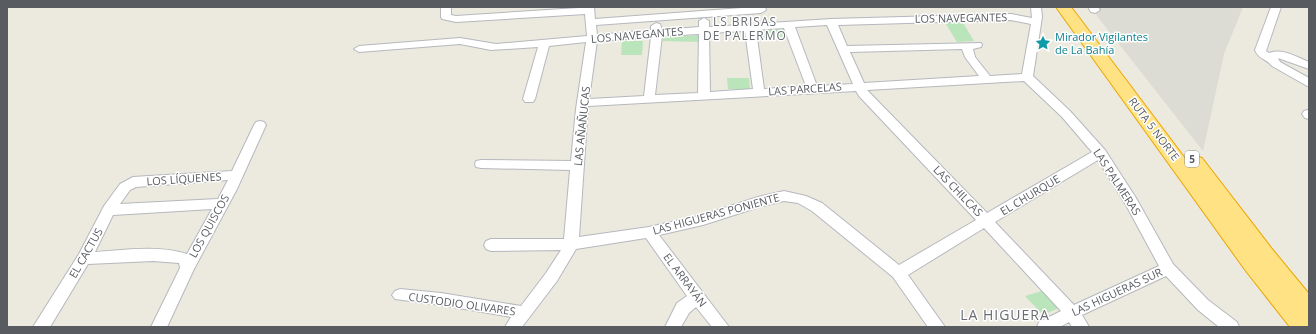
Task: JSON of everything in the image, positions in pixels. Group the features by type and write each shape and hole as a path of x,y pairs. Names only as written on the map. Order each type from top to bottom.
{"highway":[{"name":"RUTA 5 NORTE","path":"1063,7 1254,265 1304,327"},
{"name":"RUTA 5 NORTE","path":"1076,7 1259,248 1309,310"}],"street":[{"path":"446,7 445,15 450,19 491,12 537,10 589,13 761,10 760,7"},
{"path":"1027,77 1036,22 1036,7"},
{"path":"1276,7 1260,50 1264,55 1306,82"},
{"path":"704,96 703,29 706,10"},
{"name":"LAS AÑAÑUCAS","path":"571,244 583,103 592,38 589,13"},
{"name":"LOS NAVEGANTES","path":"359,49 460,41 491,48 592,38 656,28 703,29 831,22 1011,17 1036,22"},
{"name":"LAS CHILCAS","path":"831,22 863,93 1072,313 1081,327"},
{"path":"788,24 813,89"},
{"path":"750,27 760,92"},
{"path":"649,99 656,28"},
{"path":"529,99 545,42"},
{"path":"843,49 972,46 970,57 987,79"},
{"path":"1272,60 1273,55 1279,55 1309,66"},
{"name":"LAS PARCELAS","path":"583,103 1027,77"},
{"name":"LAS PALMERAS","path":"1027,77 1066,114 1100,153 1131,202 1168,268 1203,305 1231,327"},
{"name":"LOS QUISCOS","path":"159,327 187,268 230,189 235,175 260,125"},
{"name":"EL CHURQUE","path":"898,273 1100,153"},
{"path":"481,164 578,166"},
{"name":"LOS LÍQUENES","path":"132,182 235,175"},
{"name":"EL CACTUS","path":"41,327 84,258 109,210 125,187 132,182"},
{"name":"LAS HIGUERAS PONIENTE","path":"491,245 571,244 649,232 703,220 758,202 784,196 796,197 817,207 898,273 937,327"},
{"path":"109,210 221,204"},
{"name":"EL ARRAYÁN","path":"649,232 721,327"},
{"path":"513,327 554,275 571,244"},
{"path":"84,258 162,255 181,257 186,260 187,268"},
{"name":"LAS HIGUERAS SUR","path":"1045,327 1168,268"},
{"name":"CUSTODIO OLIVARES","path":"400,295 441,299 524,313"},
{"path":"673,327 684,308 697,297"}],"shaded area":[{"path":"1090,7 1243,7 1224,54 1203,151"}],"green space":[{"path":"944,21 962,21 974,41 957,42"},
{"path":"783,28 785,37 757,38 755,29"},
{"path":"699,35 699,42 663,41 663,38"},
{"path":"622,41 643,41 642,55 621,55"},
{"path":"727,78 749,78 750,89 728,89"},
{"path":"1042,291 1059,308 1043,315 1025,296"}],"place":[{"name":"Mirador Vigilantes de La Bahía","path":"1043,43"}],"district":[{"name":"LS BRISAS DE PALERMO","path":"745,29"},
{"name":"LA HIGUERA","path":"1005,315"}]}
